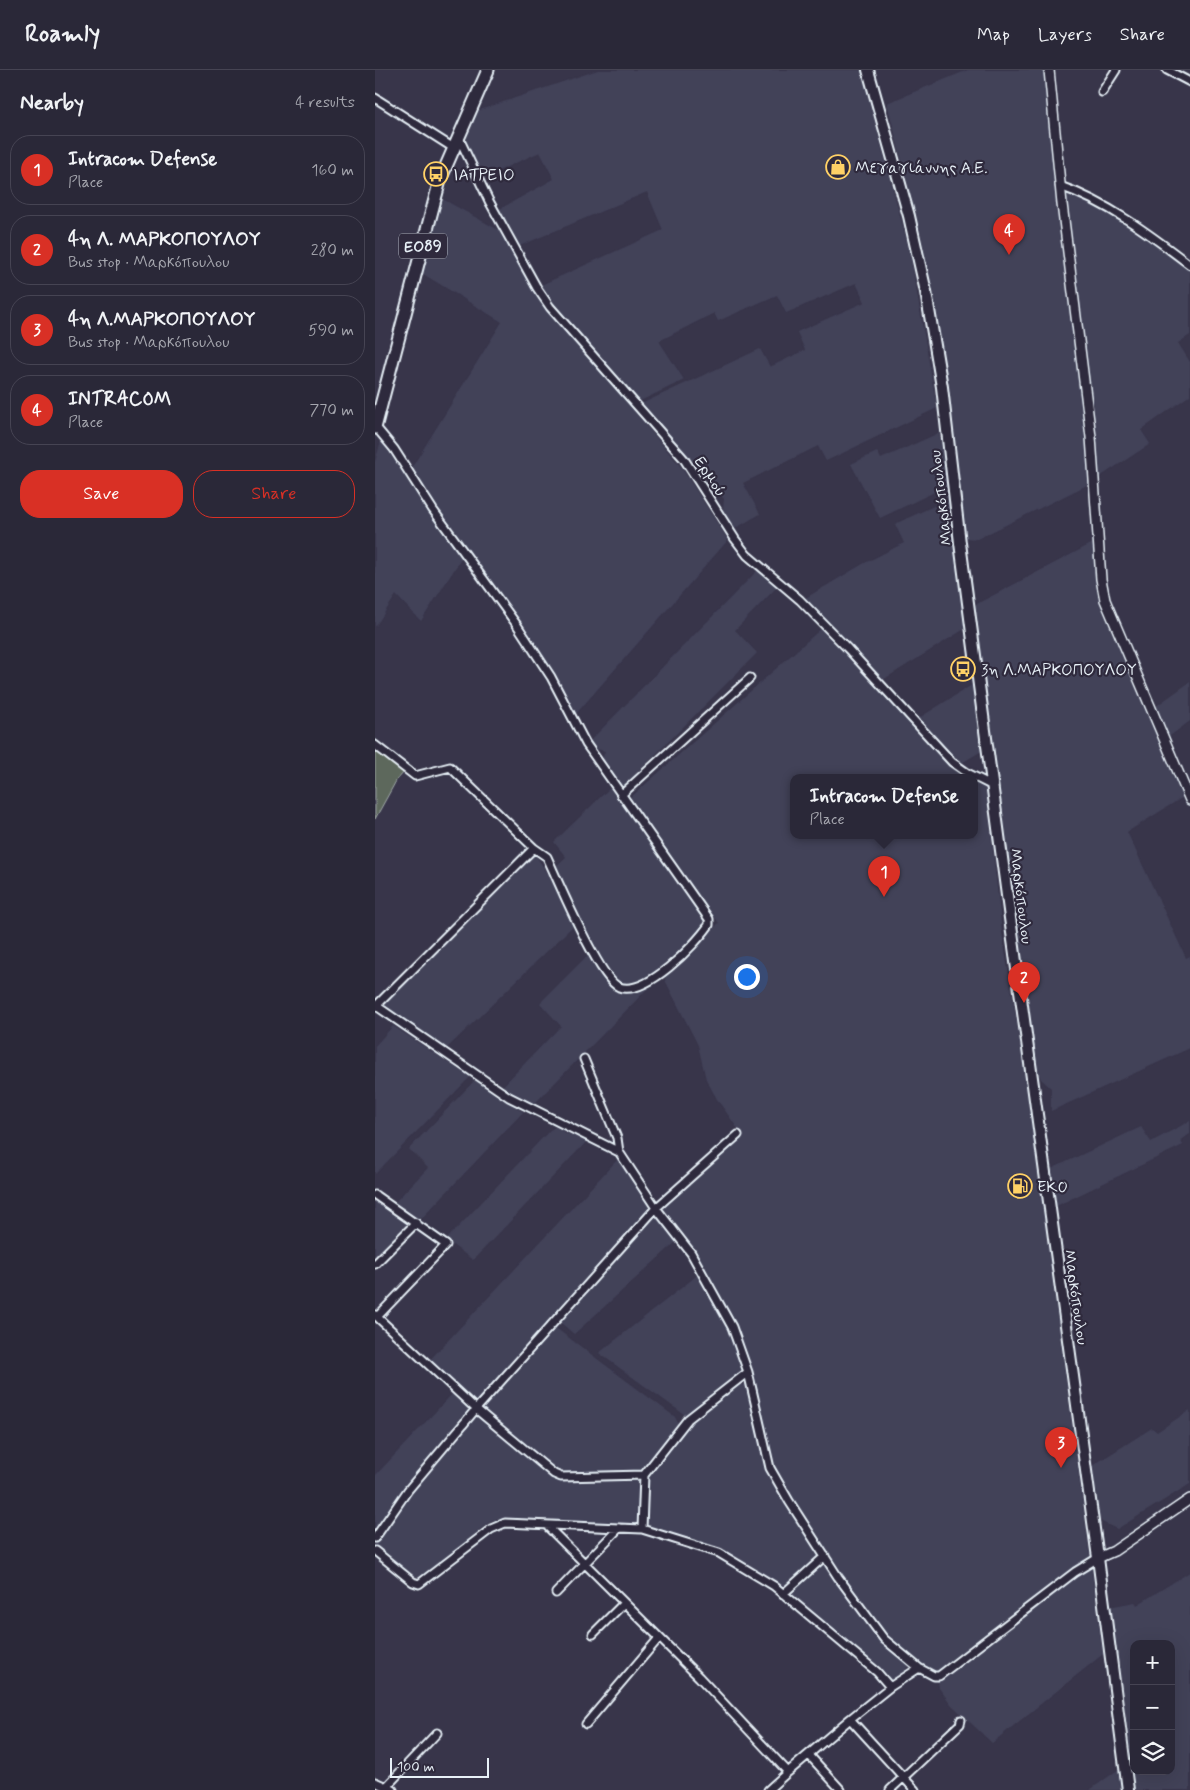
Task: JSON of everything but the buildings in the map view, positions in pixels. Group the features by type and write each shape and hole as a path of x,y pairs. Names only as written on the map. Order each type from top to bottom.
{"main road":[{"name":"ΕΟ89","path":"375,427 440,180 452,147 488,70"},
{"name":"Μαρκόπουλου","path":"868,70 905,203 926,292 942,387 960,543 1128,1790"}],"street":[{"path":"1049,70 1060,186 1083,368 1101,579 1105,600 1190,800"},
{"path":"1102,92 1117,70"},
{"path":"1167,70 1190,82"},
{"path":"375,98 452,147"},
{"name":"Ερμού","path":"458,136 489,201 537,288 574,336 684,459 747,555 799,600 848,649 951,762 969,774"},
{"path":"1060,186 1079,192 1135,226 1190,265"},
{"path":"375,427 394,449 433,510 522,632 551,677 586,744 709,919 709,925 662,973 645,985 631,989 618,987 610,981 598,963 547,857 533,848 450,767 415,776 375,745"},
{"path":"621,796 749,678"},
{"name":"Ερμού","path":"978,778 993,786"},
{"path":"533,848 376,1005 509,1097 619,1152"},
{"path":"584,1059 617,1138 619,1152 656,1208 691,1253 721,1305 741,1348 770,1468 825,1556 863,1612 884,1639 919,1668 934,1676 939,1676 1075,1572 1114,1551 1190,1499"},
{"path":"375,1538 409,1490 476,1409 656,1208 738,1135"},
{"path":"375,1195 446,1245 376,1316 476,1409 561,1477 644,1475"},
{"path":"375,1264 415,1223"},
{"path":"642,1530 644,1475 688,1420 748,1372"},
{"path":"375,1551 413,1582 419,1584 497,1525 505,1523 642,1530 719,1553 747,1568 783,1594 877,1672 890,1687"},
{"path":"547,1526 699,1677 789,1772"},
{"path":"556,1593 619,1528"},
{"path":"783,1594 825,1556"},
{"path":"593,1634 624,1603"},
{"path":"586,1724 659,1638"},
{"path":"768,1790 850,1719 890,1687 919,1668"},
{"path":"850,1719 915,1790"},
{"path":"890,1790 960,1724 961,1720"},
{"path":"375,1782 390,1789 437,1732"},
{"path":"809,1755 841,1790"}],"shaded area":[{"path":"598,70 861,70 910,253 937,408 826,461 818,446 743,483 760,514 734,529 723,511 724,499 641,404 760,349 770,367 805,350 797,332 865,302 856,283 786,313 777,295 718,321 714,313 659,341 684,380 640,401 568,322 539,286 663,230 647,192 517,247 498,210 554,179 540,152 480,179 466,142 471,113"},
{"path":"968,70 1044,70 1054,179 1078,356 1089,471 1089,484 977,539 966,538 940,334 921,236 887,103"},
{"path":"1063,190 1070,190 1130,224 1190,267 1190,335 1178,343 1190,362 1190,395 1141,430 1150,444 1098,478 1093,400 1091,388 1087,390 1081,320"},
{"path":"439,197 502,232 546,306 681,467 728,540 574,716 543,656 411,469 502,322 420,272"},
{"path":"939,433 947,486 880,518 851,464 877,452 881,459"},
{"path":"381,441 463,556 421,621 396,595 375,627 375,462"},
{"path":"949,499 966,628 881,681 804,599 863,564 904,543 895,524"},
{"path":"1093,543 1097,590 1104,613 1132,671 1183,797 1127,832 1186,958 1190,956 1190,1048 1051,1111 1051,1088 1041,1079 1033,1061 971,607"},
{"path":"758,570 778,586 735,630 757,653 621,789 601,763 605,751 597,749 590,741"},
{"path":"823,627 921,737 946,762 965,774 790,774 790,839 978,839 978,782 986,787 1002,933 1023,1060 1103,1654 992,1743 951,1704 939,1688 938,1680 914,1658 902,1674 889,1682 878,1668 774,1583 719,1547 643,1528 646,1476 690,1420 736,1386 747,1384 751,1398 757,1393 747,1358 741,1361 741,1369 737,1378 689,1415 685,1415 599,1353 704,1270 691,1246 661,1206 743,1136 717,1099 706,1079 698,1045 665,980 667,974 719,923 629,799"},
{"path":"1190,682 1190,721 1167,738 1155,707"},
{"path":"972,685 983,750 960,764 916,720"},
{"path":"610,788 707,924 653,974 656,980 530,1108 501,1088 561,1026 540,1003 589,954 574,925 446,1049 380,1004 534,853 548,874 566,857 554,842"},
{"path":"393,1026 470,1077 375,1174 375,1046"},
{"path":"475,1080 523,1112 418,1222 393,1204 428,1168 409,1149"},
{"path":"1190,1121 1190,1134 1180,1140 1183,1145 1054,1207 1049,1170 1141,1127 1151,1142"},
{"path":"557,1126 565,1133 589,1139 473,1260 446,1240 550,1130"},
{"path":"618,1159 676,1242 574,1334 555,1318 477,1405 428,1362"},
{"path":"375,1200 412,1227 375,1266"},
{"path":"553,1326 675,1417 680,1427 640,1474 572,1473 562,1475 481,1407"},
{"path":"455,1391 553,1475 643,1477 640,1527 496,1519 484,1526 430,1572 420,1578 411,1575 375,1548 375,1476"},
{"path":"1190,1410 1190,1484 1117,1529 1100,1521 1092,1466 1152,1428 1157,1432"},
{"path":"1190,1572 1190,1790 1134,1790 1132,1775 1175,1775 1175,1640 1130,1640 1130,1761 1109,1607 1135,1602 1137,1605"},
{"path":"1119,1769 1122,1790 1090,1790"}],"green space":[{"path":"375,748 405,771 396,781 375,819"}],"place":[{"name":"Μεγαγιάννης Α.Ε.","path":"838,167"},
{"name":"ΙΑΤΡΕΙΟ","path":"436,174"},
{"name":"INTRACOM","path":"1009,255"},
{"name":"3η Λ.ΜΑΡΚΟΠΟΥΛΟΥ","path":"963,669"},
{"name":"Intracom Defense","path":"884,897"},
{"name":"4η Λ. ΜΑΡΚΟΠΟΥΛΟΥ","path":"1024,1003"},
{"name":"EKO","path":"1020,1186"},
{"name":"4η Λ.ΜΑΡΚΟΠΟΥΛΟΥ","path":"1061,1468"}]}
